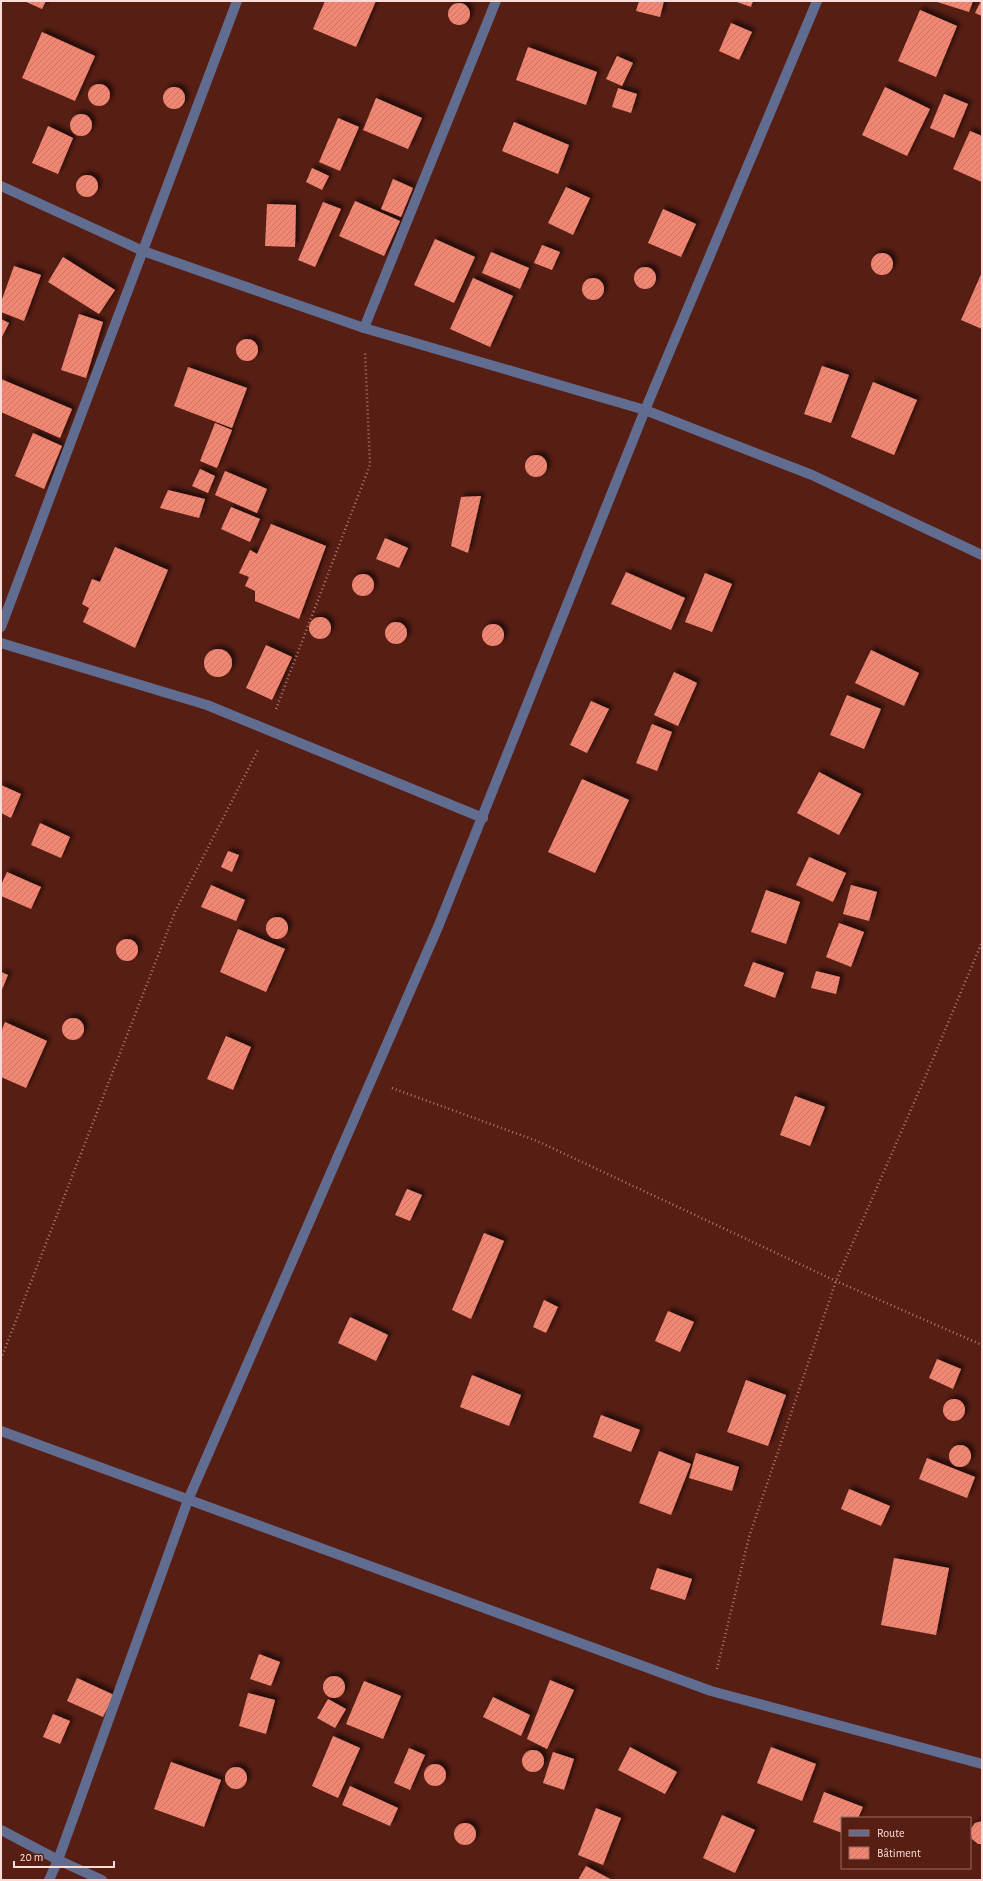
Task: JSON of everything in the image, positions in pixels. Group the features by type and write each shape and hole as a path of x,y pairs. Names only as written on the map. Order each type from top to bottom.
{"street":[{"path":"1,627 237,1"},
{"path":"364,328 496,1"},
{"path":"49,1880 58,1860 188,1500 438,927 483,818 645,410 817,1"},
{"path":"1,186 143,251 364,328 645,410 812,475 982,554"},
{"path":"1,643 207,705 483,818"},
{"path":"1,1431 711,1691 982,1764"},
{"path":"1,1830 58,1860 102,1880"}],"path":[{"path":"1,1358 175,912 268,730 370,466 364,328"},
{"path":"711,1691 750,1537 836,1281 927,1073 982,942"},
{"path":"371,1080 538,1141 836,1281 982,1345"}],"building":[{"path":"24,1 46,1 42,9"},
{"path":"325,1 376,1 356,47 313,29"},
{"path":"639,1 664,1 660,17 636,11"},
{"path":"734,1 753,1 751,7"},
{"path":"934,1 973,1 969,12"},
{"path":"982,1 982,16 975,13"},
{"path":"459,3 467,6 470,14 467,22 459,25 451,22 448,14 451,6"},
{"path":"920,10 957,26 936,77 898,61"},
{"path":"731,23 752,32 739,60 719,51"},
{"path":"42,32 95,56 75,101 22,78"},
{"path":"528,47 597,72 586,105 516,80"},
{"path":"617,56 633,63 622,86 606,79"},
{"path":"99,84 107,87 110,95 107,103 99,106 91,103 88,95 91,87"},
{"path":"174,87 182,90 185,98 182,106 174,109 166,106 163,98 166,90"},
{"path":"885,87 930,109 907,156 862,135"},
{"path":"618,88 637,94 631,113 612,107"},
{"path":"944,94 968,104 954,138 930,128"},
{"path":"376,98 422,118 408,149 363,130"},
{"path":"77,114 85,114 92,121 92,129 85,136 77,136 70,129 70,121"},
{"path":"338,118 359,127 340,171 319,162"},
{"path":"514,122 569,145 558,174 502,151"},
{"path":"48,126 73,138 58,174 32,163"},
{"path":"970,131 982,136 982,182 953,169"},
{"path":"312,168 329,176 322,190 306,182"},
{"path":"87,175 95,178 98,186 95,194 87,197 79,194 76,186 79,178"},
{"path":"393,179 413,188 401,217 381,209"},
{"path":"566,187 590,198 573,235 548,223"},
{"path":"355,201 400,221 384,256 339,236"},
{"path":"323,202 341,209 315,267 298,260"},
{"path":"267,204 296,205 295,247 265,246"},
{"path":"663,209 696,224 681,257 648,243"},
{"path":"435,239 475,257 454,303 414,285"},
{"path":"542,245 560,252 552,270 534,263"},
{"path":"491,252 529,268 520,289 482,273"},
{"path":"882,253 890,256 893,264 890,272 882,275 874,272 871,264 874,256"},
{"path":"63,257 115,290 99,314 48,282"},
{"path":"14,266 41,275 24,321 1,312 1,302"},
{"path":"645,267 653,270 656,278 653,286 645,289 637,286 634,278 637,270"},
{"path":"982,272 982,329 961,320"},
{"path":"473,278 513,296 490,347 450,329"},
{"path":"593,278 601,281 604,289 601,297 593,300 585,297 582,289 585,281"},
{"path":"79,314 103,322 86,378 61,370"},
{"path":"1,319 9,323 1,339"},
{"path":"247,339 255,342 258,350 255,358 247,361 239,358 236,350 239,342"},
{"path":"822,366 849,375 831,423 804,414"},
{"path":"188,367 247,388 232,428 174,406"},
{"path":"1,379 72,409 60,438 1,412"},
{"path":"873,382 917,400 894,455 851,437"},
{"path":"215,423 232,430 217,468 200,461"},
{"path":"33,433 62,446 44,489 15,476"},
{"path":"536,455 544,458 547,466 544,474 536,477 528,474 525,466 528,458"},
{"path":"200,469 215,476 208,493 192,486"},
{"path":"225,471 267,489 257,513 215,495"},
{"path":"168,490 205,499 199,518 160,508"},
{"path":"481,496 468,553 451,546 461,497"},
{"path":"231,507 260,519 250,542 221,529"},
{"path":"271,524 326,546 299,619 255,601 255,591 245,586 249,577 239,573 250,550 257,554"},
{"path":"385,538 408,548 399,568 376,559"},
{"path":"115,547 168,570 135,648 83,622 89,608 82,604 92,579 100,582"},
{"path":"626,572 685,598 671,630 611,604"},
{"path":"705,573 732,584 712,632 685,622"},
{"path":"363,574 371,577 374,585 371,593 363,596 355,593 352,585 355,577"},
{"path":"320,617 328,620 331,628 328,636 320,639 312,636 309,628 312,620"},
{"path":"396,622 404,625 407,633 404,641 396,644 388,641 385,633 388,625"},
{"path":"493,624 501,627 504,635 501,643 493,646 485,643 482,635 485,627"},
{"path":"266,645 292,657 272,700 246,688"},
{"path":"218,649 224,650 228,653 231,657 231,669 228,673 224,676 218,677 212,676 208,673 205,669 204,663 205,657 208,653 212,650"},
{"path":"871,650 919,673 904,706 855,683"},
{"path":"674,672 697,683 678,726 654,715"},
{"path":"847,695 881,709 864,749 830,735"},
{"path":"591,701 609,709 587,753 570,745"},
{"path":"652,724 672,732 657,771 636,763"},
{"path":"819,772 861,794 839,835 797,813"},
{"path":"582,779 629,800 595,873 548,852"},
{"path":"1,785 21,794 11,818 1,813"},
{"path":"40,823 70,837 61,858 31,845"},
{"path":"228,851 239,855 232,872 221,867"},
{"path":"809,857 846,873 833,902 796,885"},
{"path":"7,872 41,887 31,909 1,896 1,885"},
{"path":"211,885 245,900 236,921 201,907"},
{"path":"851,885 877,892 869,921 843,914"},
{"path":"766,890 800,902 786,944 751,932"},
{"path":"277,917 285,920 288,928 285,936 277,939 269,936 266,928 269,920"},
{"path":"839,923 864,932 851,967 826,957"},
{"path":"238,929 285,949 266,992 220,972"},
{"path":"127,939 135,942 138,950 135,958 127,961 119,958 116,950 119,942"},
{"path":"753,962 784,973 775,998 744,986"},
{"path":"816,971 840,977 836,994 811,988"},
{"path":"1,972 8,975 1,992"},
{"path":"69,1018 77,1018 84,1025 84,1033 77,1040 69,1040 62,1033 62,1025"},
{"path":"5,1022 47,1041 26,1088 1,1077 1,1032"},
{"path":"226,1036 251,1047 233,1090 207,1079"},
{"path":"795,1096 825,1107 810,1146 780,1135"},
{"path":"407,1189 422,1195 410,1221 395,1215"},
{"path":"484,1233 504,1241 471,1319 452,1310"},
{"path":"544,1300 558,1307 546,1333 533,1327"},
{"path":"668,1311 694,1322 680,1352 655,1341"},
{"path":"350,1317 388,1335 376,1361 338,1343"},
{"path":"937,1359 961,1369 953,1389 929,1378"},
{"path":"472,1375 521,1395 509,1426 460,1407"},
{"path":"746,1380 786,1395 768,1446 727,1432"},
{"path":"954,1399 962,1402 965,1410 962,1418 954,1421 946,1418 943,1410 946,1402"},
{"path":"601,1415 640,1430 631,1452 593,1437"},
{"path":"960,1445 968,1448 971,1456 968,1464 960,1467 952,1464 949,1456 952,1448"},
{"path":"659,1451 691,1464 671,1515 639,1503"},
{"path":"696,1453 739,1467 732,1491 689,1478"},
{"path":"927,1458 975,1477 967,1498 919,1479"},
{"path":"849,1489 890,1506 881,1526 841,1509"},
{"path":"894,1558 949,1568 936,1635 881,1625"},
{"path":"657,1568 692,1579 685,1600 650,1589"},
{"path":"259,1654 280,1662 271,1686 250,1679"},
{"path":"334,1676 342,1679 345,1687 342,1695 334,1698 326,1695 323,1687 326,1679"},
{"path":"77,1678 114,1695 103,1717 67,1701"},
{"path":"550,1680 574,1690 547,1749 527,1739"},
{"path":"364,1681 401,1696 383,1739 346,1724"},
{"path":"248,1693 275,1700 266,1734 239,1726"},
{"path":"493,1697 530,1715 521,1736 483,1717"},
{"path":"328,1699 346,1709 335,1728 317,1718"},
{"path":"53,1714 70,1721 60,1744 43,1737"},
{"path":"333,1736 360,1748 338,1798 312,1786"},
{"path":"630,1747 677,1772 665,1794 618,1770"},
{"path":"771,1747 816,1764 802,1801 757,1783"},
{"path":"409,1748 425,1755 410,1790 394,1783"},
{"path":"533,1750 541,1753 544,1761 541,1769 533,1772 525,1769 522,1761 525,1753"},
{"path":"553,1752 574,1759 564,1790 543,1783"},
{"path":"171,1762 221,1780 204,1827 154,1809"},
{"path":"435,1764 443,1767 446,1775 443,1783 435,1786 427,1783 424,1775 427,1767"},
{"path":"236,1767 244,1770 247,1778 244,1786 236,1789 228,1786 225,1778 228,1770"},
{"path":"350,1786 398,1808 390,1826 342,1805"},
{"path":"824,1792 863,1807 858,1817 841,1817 841,1833 813,1822"},
{"path":"596,1808 621,1818 603,1865 578,1855"},
{"path":"722,1815 755,1830 735,1873 703,1858"},
{"path":"982,1821 982,1844 978,1844 972,1839 971,1829 975,1823"},
{"path":"465,1823 473,1826 476,1834 473,1842 465,1845 457,1842 454,1834 457,1826"},
{"path":"586,1866 612,1880 578,1880"}]}
